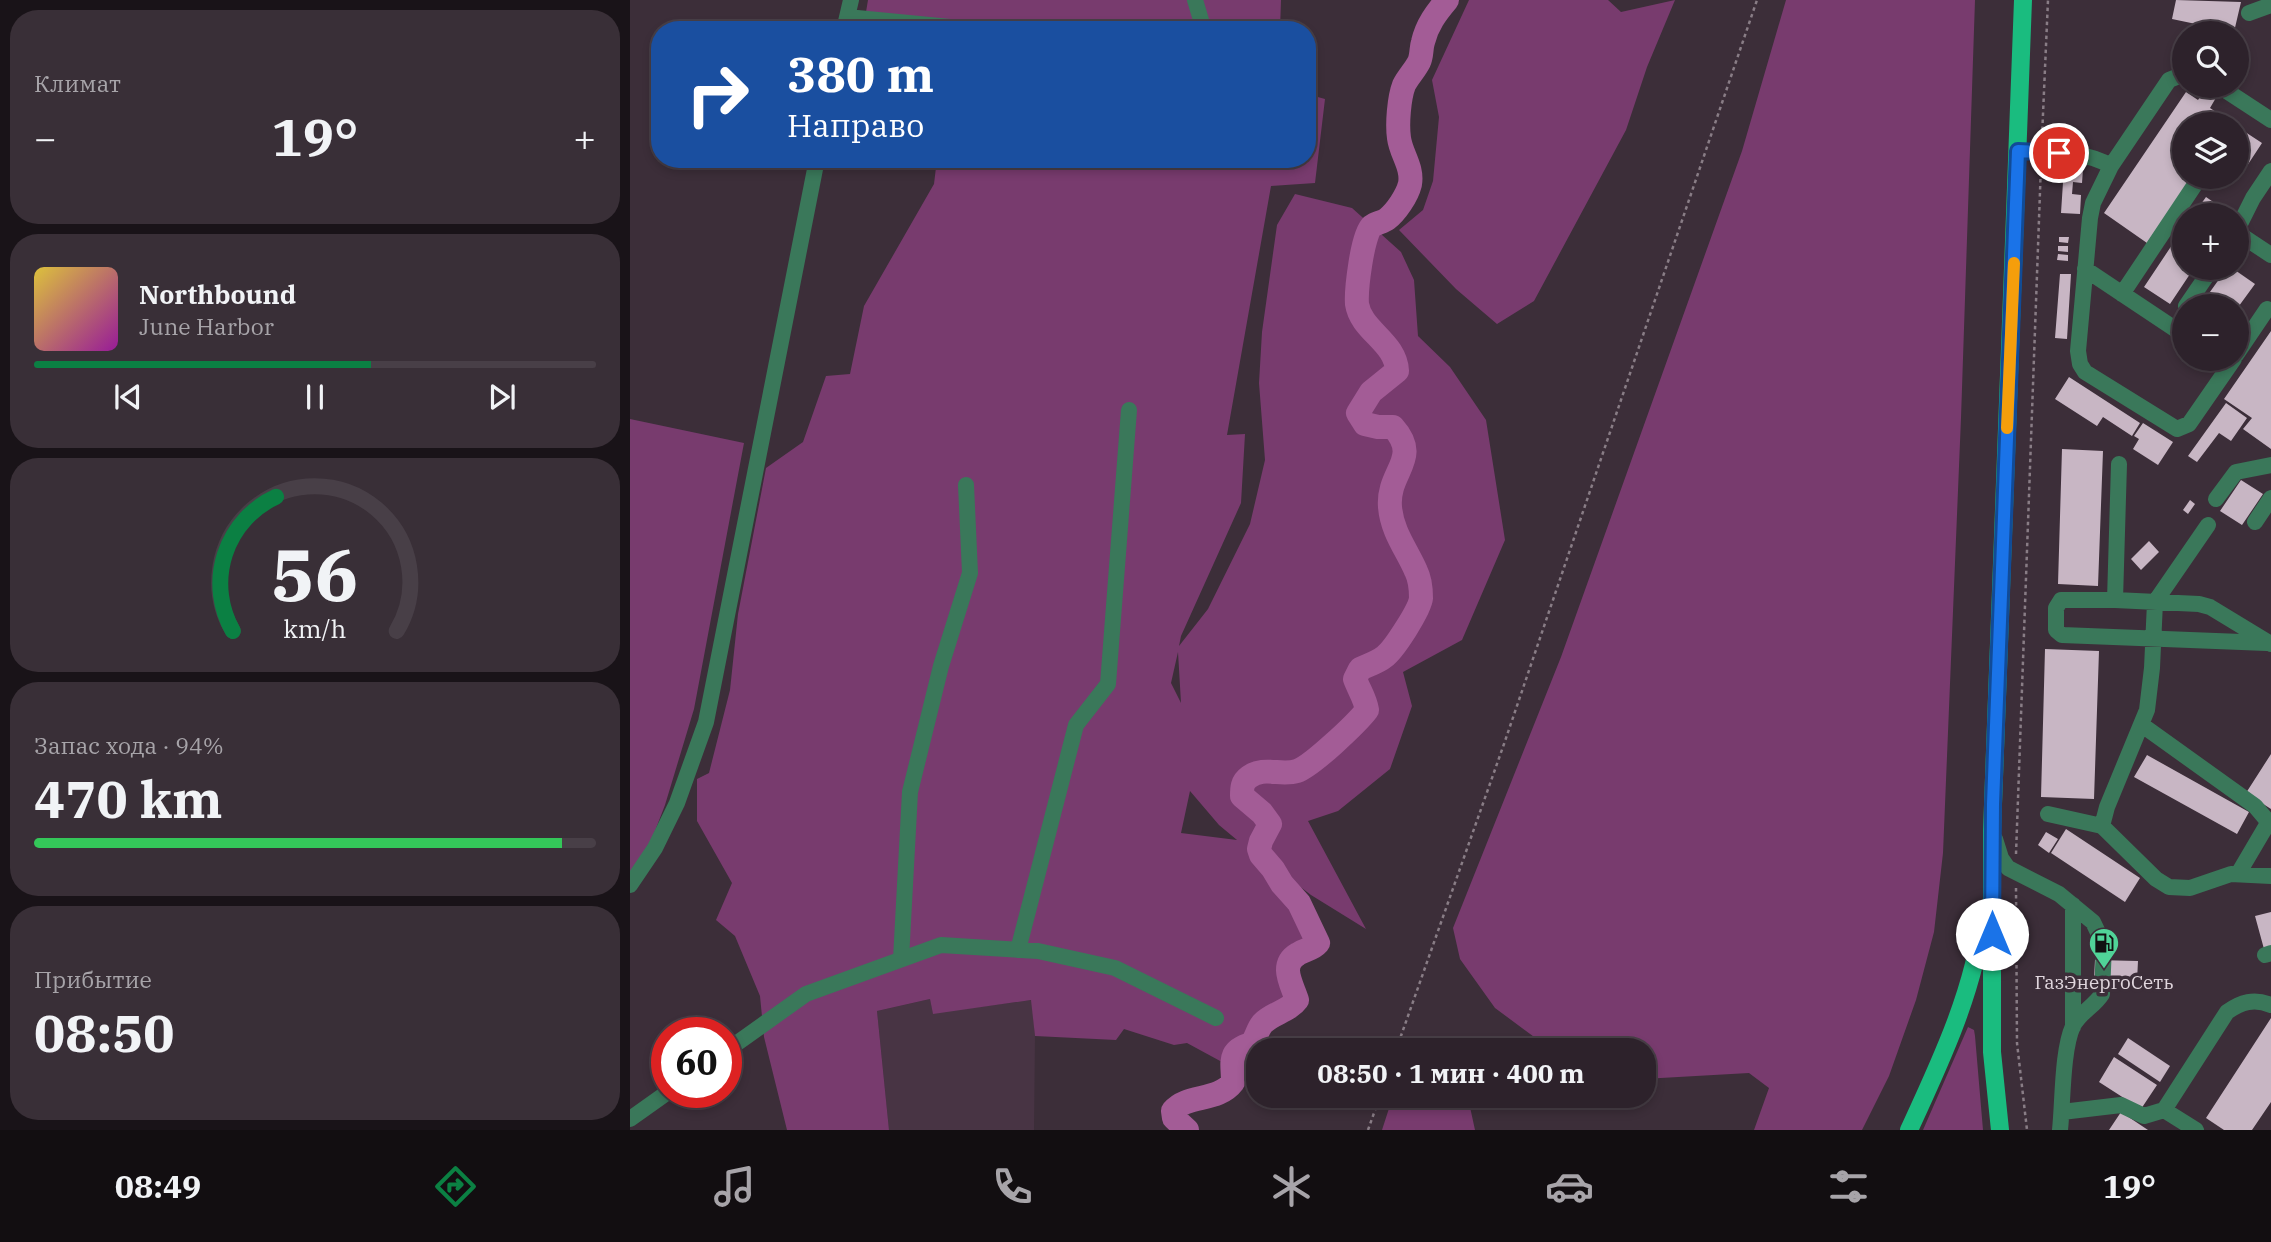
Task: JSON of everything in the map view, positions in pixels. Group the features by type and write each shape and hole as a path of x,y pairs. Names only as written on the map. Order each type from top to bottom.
{"main road":[{"path":"2000,1130 1992,1052 1992,831 2024,0"},
{"path":"1909,1130 1950,1035 1975,958 1982,923 1992,831"}],"street":[{"path":"846,21 851,0"},
{"path":"1195,0 1201,21"},
{"path":"2249,13 2271,5"},
{"path":"2172,79 2111,166 2093,203 2078,351 2080,364 2085,372 2177,429 2189,424 2222,371"},
{"path":"2237,98 2271,120"},
{"path":"2018,151 2090,155 2111,166"},
{"path":"630,885 656,848 677,803 706,722 815,168"},
{"path":"2271,171 2253,198 2236,232 2271,255"},
{"path":"2122,294 2192,189"},
{"path":"2085,269 2172,327"},
{"path":"2249,333 2267,309"},
{"path":"1018,950 1076,725 1108,684 1129,410"},
{"path":"2115,600 2119,464"},
{"path":"2216,499 2236,472 2271,466"},
{"path":"901,959 910,792 942,666 970,573 966,485"},
{"path":"2255,522 2271,498"},
{"path":"2102,826 2106,807 2147,710 2155,602 2208,525"},
{"path":"2061,600 2199,604 2210,607 2270,644 2062,635 2056,630 2056,608 2061,600"},
{"path":"2142,725 2255,806 2270,824 2238,874"},
{"path":"2048,814 2102,826 2156,879 2169,887 2190,888 2238,874 2271,876"},
{"path":"1992,831 2001,858 2016,873 2048,887 2093,922 2100,932 2104,945 2102,994 2083,1011 2073,1027"},
{"path":"2060,1130 2068,1046 2073,1027 2073,905"},
{"path":"742,1040 806,994 941,945 1038,951 1115,968 1216,1018"},
{"path":"2062,1112 2121,1105 2144,1116 2164,1110 2227,1012 2238,1004 2254,1000 2271,1005"},
{"path":"630,1119 651,1104"},
{"path":"2164,1110 2196,1130"}],"path":[{"path":"1400,1038 1508,731 1757,0"},
{"path":"2027,1130 2017,1043 2016,873 2048,0"},
{"path":"1368,1130 1376,1108"}],"shaded area":[{"path":"868,0 1281,0 1280,21 868,21 865,18"},
{"path":"1469,0 1608,0 1621,12 1675,0 1647,67 1626,130 1534,301 1497,324 1456,289 1399,230 1423,210 1433,181 1439,117 1432,80"},
{"path":"1786,0 1975,0 1943,853 1934,932 1916,1000 1889,1076 1862,1130 1754,1130 1769,1088 1749,1073 1656,1078 1656,1038 1536,1038 1495,1008 1460,959 1453,928 1561,657 1742,151"},
{"path":"1316,96 1325,99 1315,183 1271,186 1227,435 1245,434 1241,503 1181,636 1179,646 1208,609 1250,524 1265,460 1259,383 1262,332 1277,225 1295,194 1352,208 1401,252 1414,280 1418,336 1450,367 1486,420 1505,540 1462,640 1403,672 1412,706 1390,769 1338,811 1308,821 1366,929 1311,895 1256,853 1262,870 1309,938 1284,963 1283,976 1287,997 1262,1013 1248,1035 1240,1036 1222,1062 1187,1043 1174,1045 1124,1029 1116,1040 1035,1036 1031,1000 933,1014 930,999 877,1011 889,1130 787,1130 764,1037 760,996 735,936 716,920 732,883 697,821 697,779 709,773 730,690 738,614 766,468 803,442 826,376 850,374 864,306 934,184 936,168 1316,168","holes":["1178,652 1181,703 1171,683","1190,791 1219,825 1237,840 1181,833"]},
{"path":"630,419 744,443 694,709 665,805 648,849 630,873"},
{"path":"930,999 933,1013 1032,1000 1035,1036 1034,1130 889,1130 877,1011"},
{"path":"1968,1027 1974,1030 1975,1036 1983,1130 1923,1130"},
{"path":"1389,1108 1470,1108 1475,1130 1382,1130"}],"building":[{"path":"2176,0 2241,2 2237,21 2172,19"},
{"path":"2182,98 2216,98 2210,108 2216,112 2172,112"},
{"path":"2172,113 2172,189 2184,189 2147,243 2104,213"},
{"path":"2249,134 2262,143 2249,163"},
{"path":"2064,167 2083,169 2082,183 2073,182 2072,194 2081,195 2080,214 2061,213"},
{"path":"2206,197 2215,203 2202,203"},
{"path":"2059,237 2069,237 2068,243 2059,242"},
{"path":"2172,245 2172,280 2186,280 2177,294 2172,294 2170,304 2144,287"},
{"path":"2058,246 2068,246 2068,252 2058,251"},
{"path":"2058,254 2068,255 2068,261 2057,260"},
{"path":"2060,274 2071,274 2067,339 2055,338"},
{"path":"2218,280 2249,280 2255,284 2248,294 2209,294"},
{"path":"2271,331 2271,449 2243,429 2252,418 2224,399 2243,371 2249,371 2249,363"},
{"path":"2069,377 2140,423 2132,436 2103,417 2097,426 2055,399"},
{"path":"2226,403 2247,418 2231,441 2219,433 2197,462 2188,456"},
{"path":"2143,423 2173,442 2158,465 2133,449 2139,439 2134,436"},
{"path":"2062,449 2103,451 2098,586 2058,584"},
{"path":"2241,480 2263,494 2242,525 2220,511"},
{"path":"2190,500 2195,504 2188,514 2183,510"},
{"path":"2149,541 2159,552 2141,570 2131,559"},
{"path":"2045,649 2099,651 2094,799 2041,797"},
{"path":"2271,754 2271,809 2246,793"},
{"path":"2147,755 2249,812 2237,834 2134,777"},
{"path":"2066,829 2140,878 2125,902 2051,853"},
{"path":"2046,832 2058,839 2049,853 2038,845"},
{"path":"2271,912 2271,947 2264,949 2255,916"},
{"path":"2095,960 2138,961 2137,981 2094,979"},
{"path":"2271,1018 2271,1102 2252,1130 2224,1130 2206,1118"},
{"path":"2128,1038 2170,1066 2160,1082 2118,1054"},
{"path":"2114,1057 2157,1085 2141,1109 2099,1082"},
{"path":"2121,1112 2148,1130 2109,1130"}],"waterway":[{"path":"1187,1130 1174,1118 1173,1111 1186,1102 1219,1093 1233,1082 1232,1063 1238,1050 1251,1044 1263,1023 1297,1000 1288,975 1292,958 1318,943 1299,903 1261,855 1261,841 1270,824 1262,813 1242,796 1244,783 1249,777 1260,772 1297,771 1323,753 1354,724 1367,710 1355,679 1360,669 1388,653 1420,603 1418,577 1391,516 1390,495 1404,457 1401,438 1393,427 1365,424 1358,413 1371,392 1397,371 1395,361 1385,344 1365,322 1357,304 1357,297 1360,264 1368,231 1394,212 1404,199 1410,184 1410,172 1399,138 1401,97 1404,85 1420,60 1429,25 1447,0"}],"slow traffic":[{"path":"2007,428 2014,263"}],"place":[{"name":"ГазЭнергоСеть","path":"2104,970"}],"route":[{"path":"1992,934 1992,831 2018,151 2059,153"}]}
